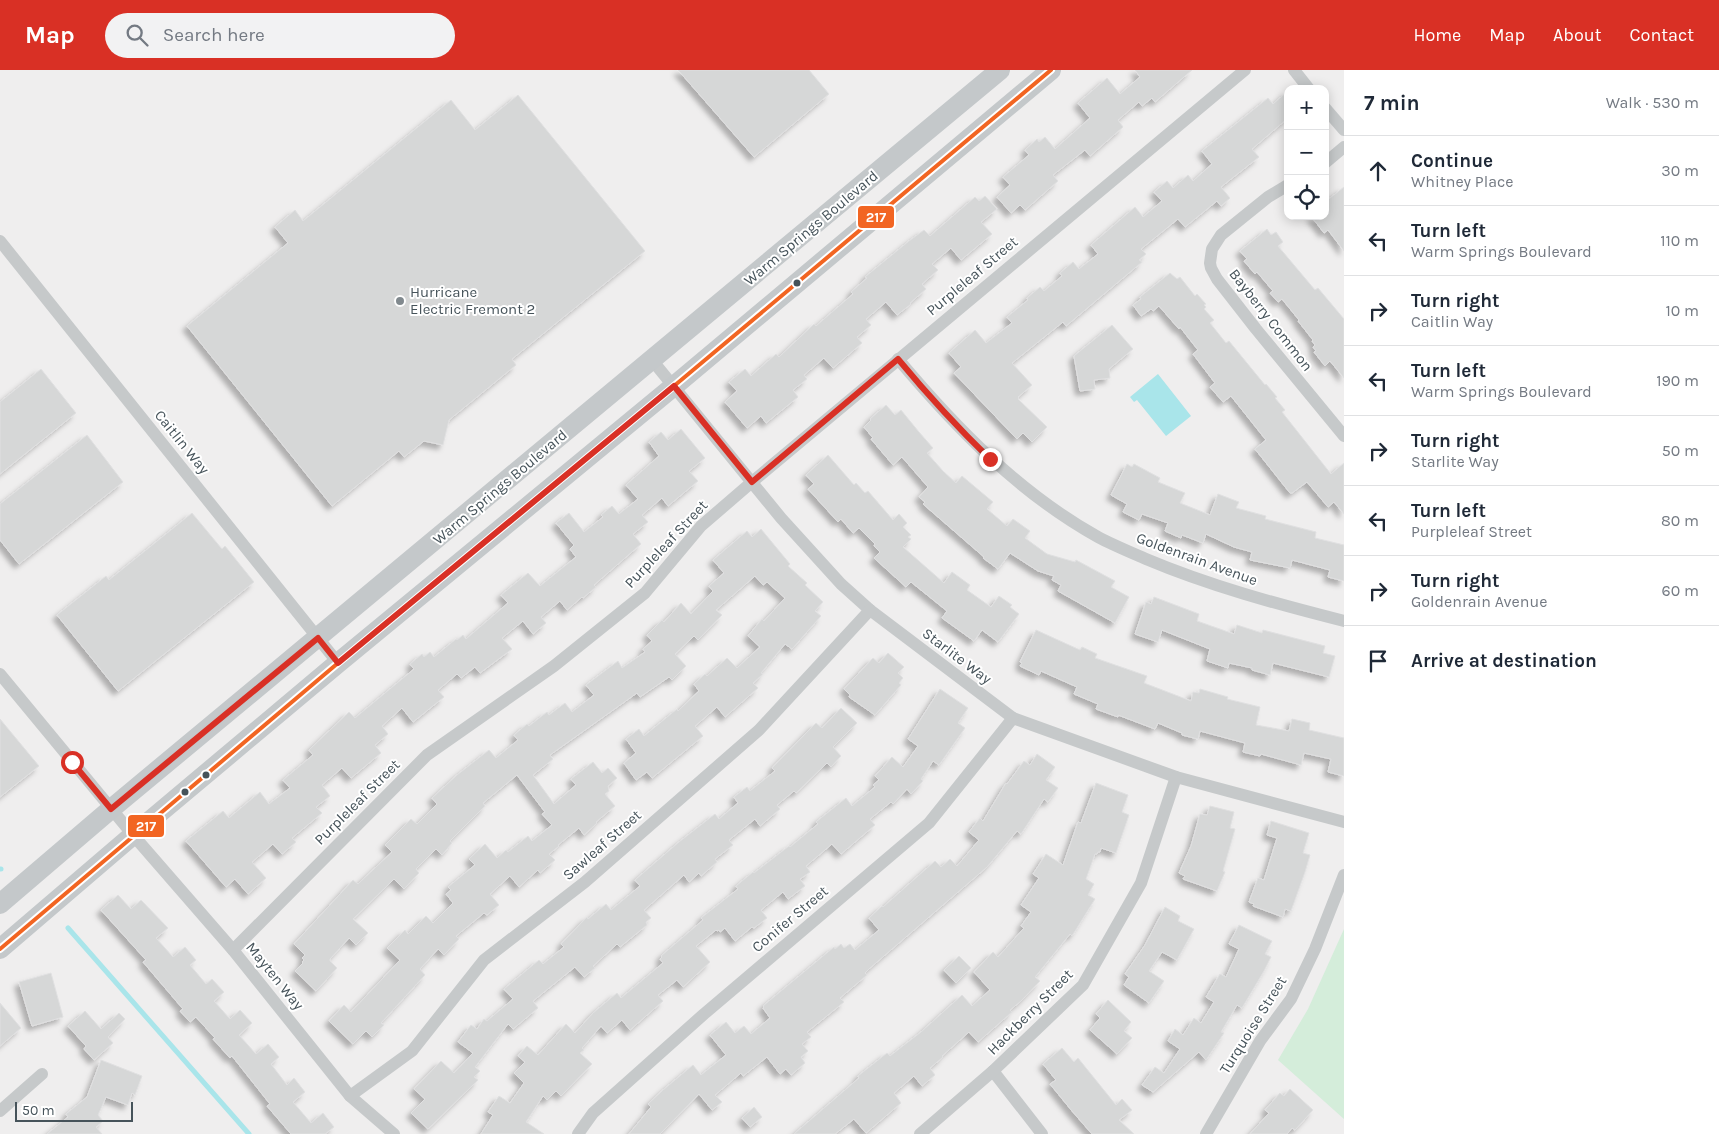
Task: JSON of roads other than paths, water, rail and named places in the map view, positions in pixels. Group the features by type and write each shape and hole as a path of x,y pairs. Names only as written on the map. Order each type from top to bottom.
{"main road":[{"name":"Warm Springs Boulevard","path":"0,904 111,809 1000,70"},
{"path":"0,949 338,663 674,386 1052,70"}],"street":[{"name":"Purpleleaf Street","path":"233,950 427,755 554,666 645,593 701,526 1245,70"},
{"path":"1294,70 1306,85"},
{"path":"1329,113 1344,130"},
{"path":"1329,160 1344,147"},
{"name":"Bayberry Common","path":"1284,187 1268,197 1221,235 1212,249 1211,268 1217,279 1256,330 1344,436"},
{"name":"Caitlin Way","path":"0,241 338,663"},
{"name":"Goldenrain Avenue","path":"898,359 928,396 990,459 1061,514 1099,538 1171,570 1270,602 1344,621"},
{"name":"Starlite Way","path":"652,360 781,518 841,584 870,610 1013,718 1176,777 1344,822"},
{"name":"Sawleaf Street","path":"350,1096 412,1051 484,960 585,882 759,730 870,610"},
{"name":"Mayten Way","path":"0,674 111,809 233,950 350,1096 394,1134"},
{"name":"Conifer Street","path":"578,1134 593,1113 704,1014 929,823 1013,718"},
{"name":"Hackberry Street","path":"920,1134 994,1071 1082,984 1142,883 1176,777"},
{"name":"Turquoise Street","path":"1206,1134 1260,1041 1291,1000 1315,949 1344,875"},
{"path":"994,1071 1042,1134"},
{"path":"0,1111 42,1074"}],"water":[{"path":"1158,374 1191,416 1166,436 1137,400 1134,402 1130,397"}],"waterway":[{"path":"68,928 249,1134"}],"place":[{"name":"Hurricane Electric Fremont 2","path":"400,301"}]}
